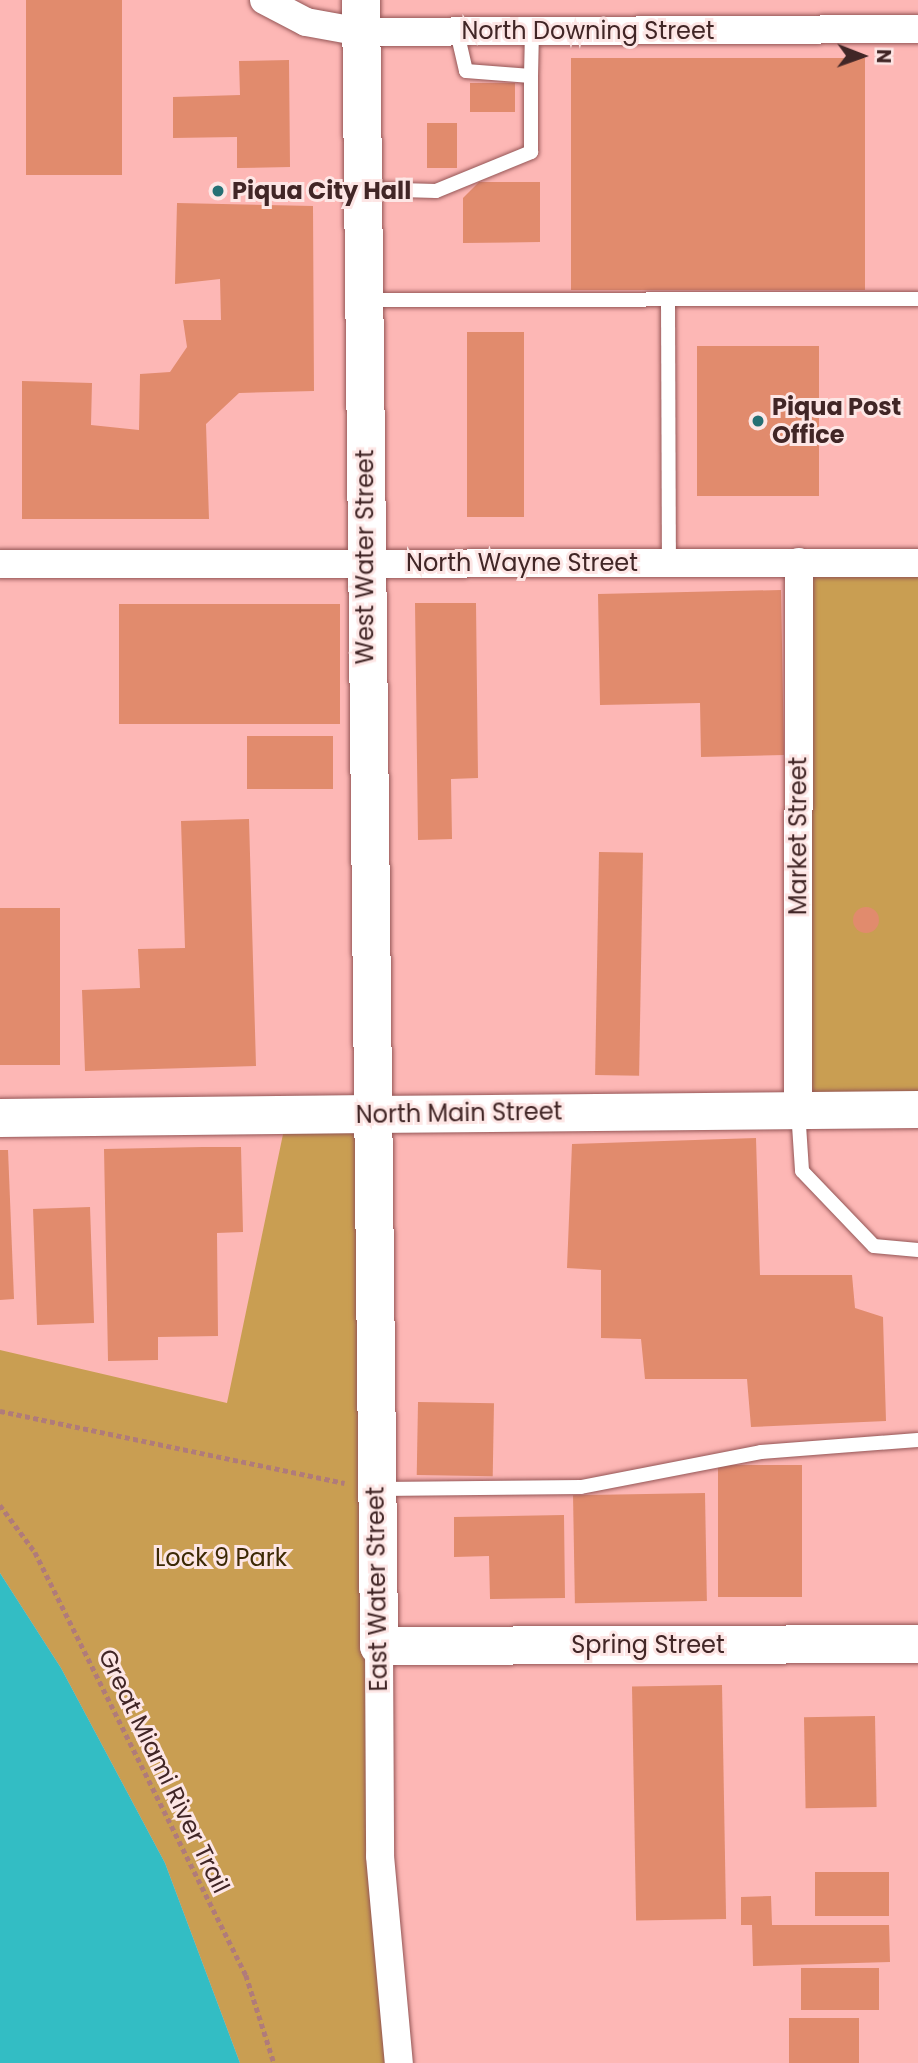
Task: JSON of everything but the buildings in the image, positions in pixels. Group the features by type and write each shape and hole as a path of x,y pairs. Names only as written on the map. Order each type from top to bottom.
{"main road":[{"name":"West Water Street","path":"361,16 365,300 364,563 372,1114"},
{"name":"North Main Street","path":"0,1118 372,1114"},
{"name":"East Water Street","path":"372,1114 379,1646"},
{"name":"Spring Street","path":"379,1646 918,1644"}],"street":[{"name":"North Downing Street","path":"264,0 306,22 361,16 457,32 918,29"},
{"name":"Market Street","path":"798,1109 799,562"},
{"name":"North Wayne Street","path":"0,564 918,563"},
{"name":"North Main Street","path":"372,1114 918,1109"},
{"name":"East Water Street","path":"379,1646 380,1856 398,2063"}],"lane":[{"path":"362,189 436,191 531,152 532,31"},
{"path":"457,32 466,71 531,76"},
{"path":"365,300 918,299"},
{"path":"668,300 669,563"},
{"path":"798,1109 802,1171 874,1246 918,1250"},
{"path":"375,1489 581,1487 761,1452 918,1440"}],"path":[{"path":"0,1411 375,1489"},
{"name":"Great Miami River Trail","path":"0,1505 35,1552 246,1975 274,2063"}],"green space":[{"path":"799,562 918,562 918,1109 799,1109"},
{"name":"Lock 9 Park","path":"371,1114 399,2063 240,2063 165,1863 61,1668 0,1573 0,1350 227,1403 287,1115"}],"water":[{"path":"0,1573 61,1668 165,1863 240,2063 0,2063"}],"place":[{"name":"Piqua City Hall","path":"218,191"},
{"name":"Piqua Post Office","path":"758,421"}]}
